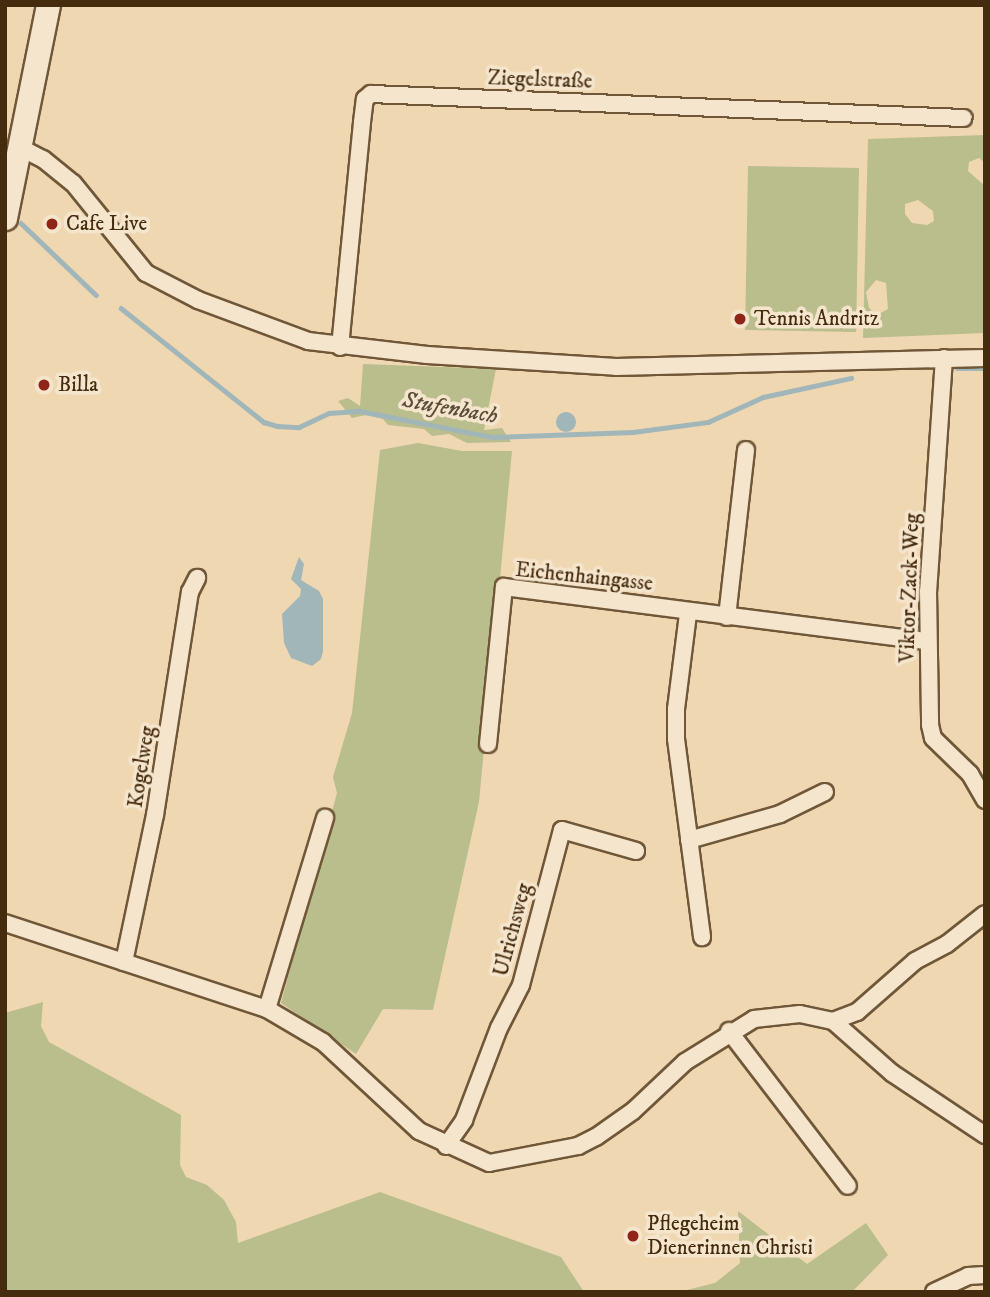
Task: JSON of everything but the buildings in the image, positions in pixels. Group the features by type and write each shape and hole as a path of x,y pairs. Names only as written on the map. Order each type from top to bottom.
{"main road":[{"path":"5,218 48,5"}],"street":[{"name":"Ziegelstraße","path":"340,347 362,122 365,99 371,94 964,118"},
{"path":"21,148 44,159 74,183 146,273 167,287 285,334 340,347 616,367 985,358"},
{"name":"Viktor-Zack-Weg","path":"944,358 929,641 931,732 970,774 985,800"},
{"path":"727,617 746,450"},
{"name":"Kogelweg","path":"124,962 197,578"},
{"name":"Eichenhaingasse","path":"488,744 504,587 637,601 688,614 929,641"},
{"path":"688,614 676,709 702,937"},
{"path":"689,840 780,814 825,792"},
{"path":"267,1009 325,818"},
{"name":"Ulrichsweg","path":"446,1146 464,1119 499,1028 522,985 562,830 636,851"},
{"path":"833,1021 857,1012 915,961 947,944 985,914"},
{"path":"5,923 267,1009 323,1042 419,1131 446,1146 489,1163 585,1143 633,1111 685,1062 729,1031 774,1015 800,1014 833,1021 892,1073 985,1135"},
{"path":"729,1031 848,1186"},
{"path":"934,1292 968,1276 985,1275"}],"green space":[{"path":"985,135 985,163 979,158 969,162 968,171 985,186 985,333 863,338 868,139","holes":["918,200 933,211 934,221 927,225 912,223 905,214 905,204","876,280 886,283 888,309 877,315 869,308 866,292"]},
{"path":"748,166 859,168 856,332 745,330"},
{"path":"363,364 496,369 484,430 502,428 511,442 467,443 449,434 432,436 424,429 388,425 383,419 366,415 352,418 338,401 348,398 360,406"},
{"path":"418,443 462,451 512,451 479,802 433,1010 383,1009 356,1054 281,1003 337,793 333,777 352,713 380,450"},
{"path":"43,1002 41,1026 49,1042 181,1115 180,1165 186,1177 207,1185 224,1200 236,1222 238,1243 380,1192 561,1257 584,1292 5,1292 5,1013"},
{"path":"738,1211 807,1264 866,1223 888,1255 852,1292 679,1292 715,1283 740,1263"}],"water":[{"path":"566,412 573,415 576,422 573,429 566,432 559,429 556,422 559,415"},
{"path":"299,557 304,564 301,580 319,591 323,599 323,651 321,659 312,666 291,658 284,643 282,614 300,596 301,589 291,579"}],"waterway":[{"name":"Stufenbach","path":"21,223 96,295"},
{"name":"Stufenbach","path":"121,308 264,422 277,426 299,427 329,413 360,411 492,437 633,432 708,422 763,397 851,378"},
{"name":"Stufenbach","path":"957,369 985,369"}],"place":[{"name":"Cafe Live","path":"52,224"},
{"name":"Tennis Andritz","path":"740,319"},
{"name":"Billa","path":"44,385"},
{"name":"Pflegeheim Dienerinnen Christi","path":"633,1236"}]}
